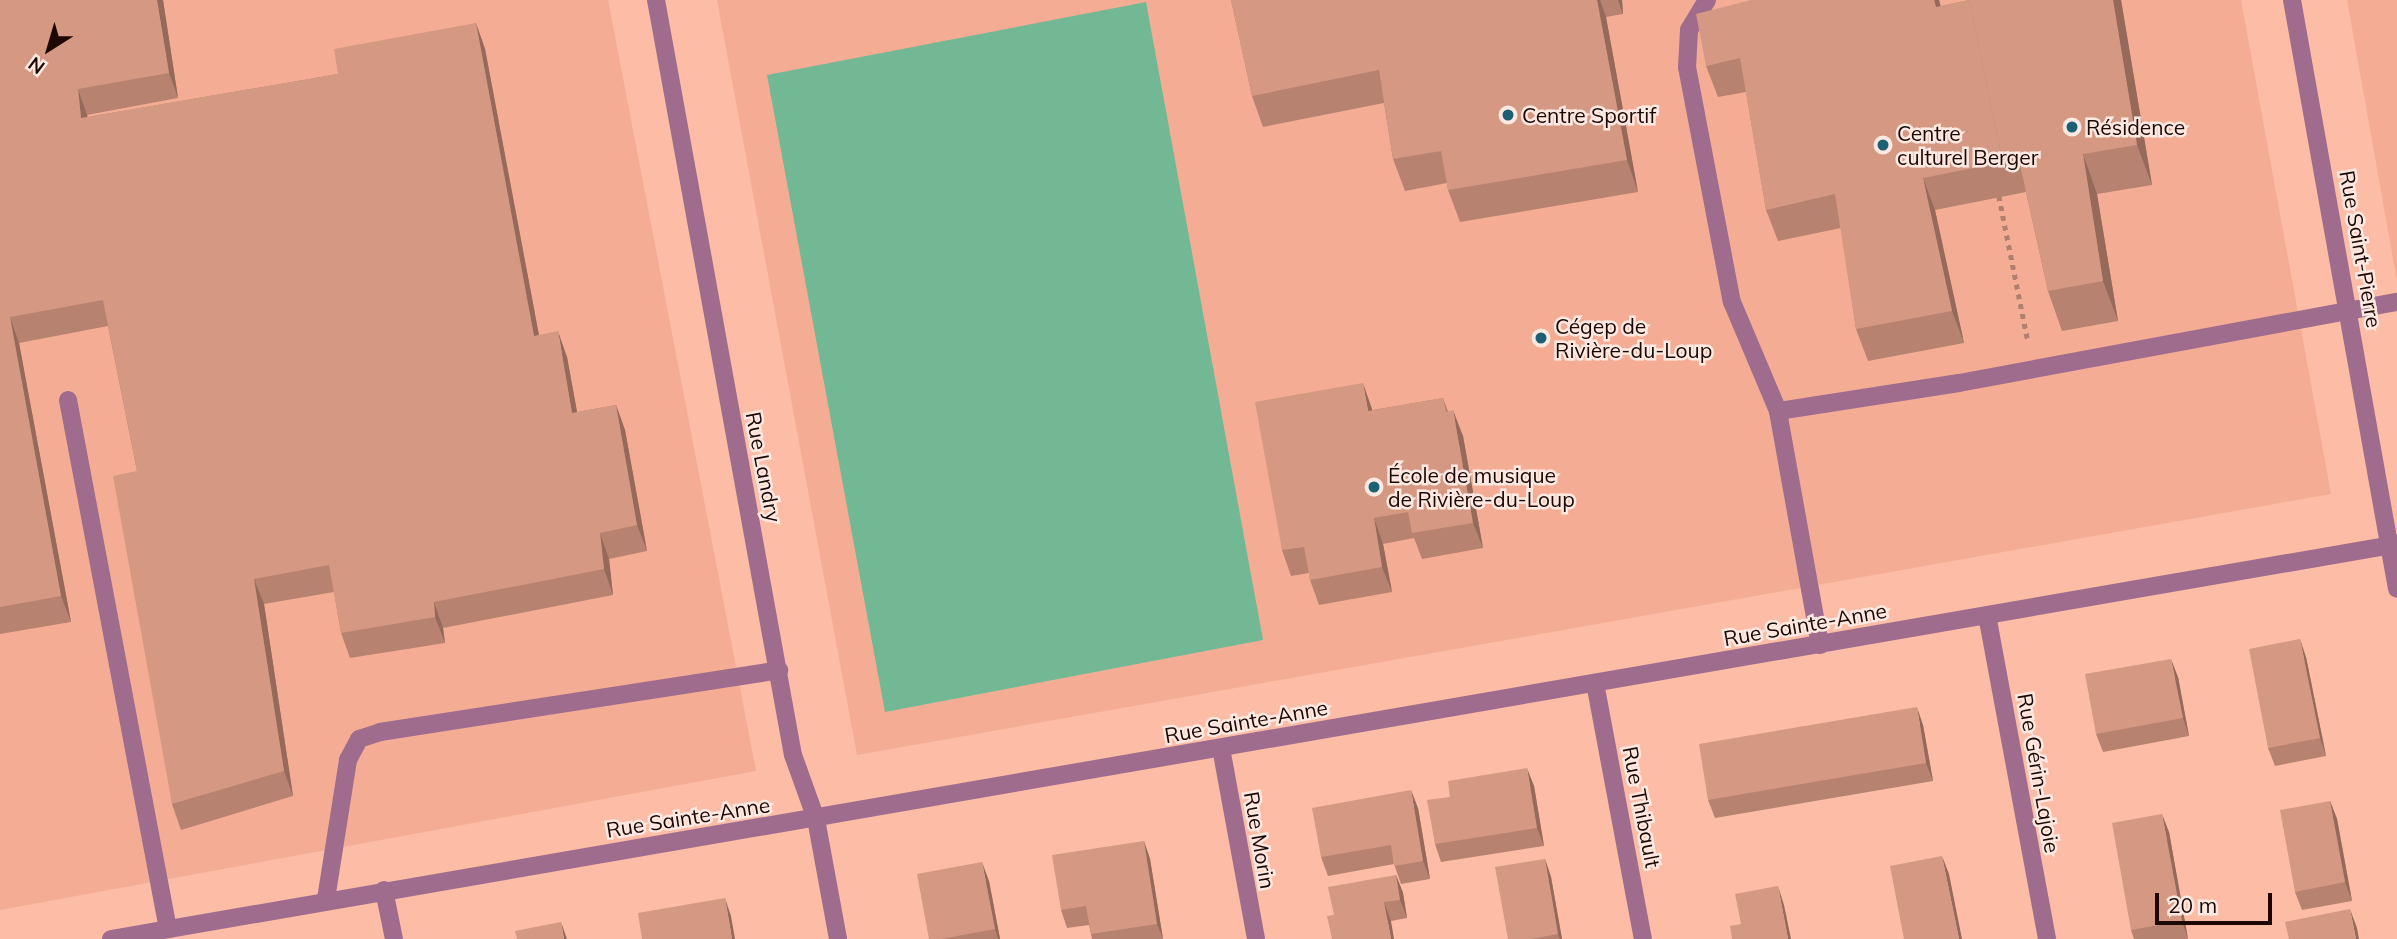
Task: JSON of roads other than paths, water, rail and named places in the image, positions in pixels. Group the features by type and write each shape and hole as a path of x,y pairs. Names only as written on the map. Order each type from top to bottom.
{"street":[{"name":"Rue Landry","path":"656,0 793,755 816,819 838,939"},
{"path":"1707,0 1689,30 1687,67 1731,302 1778,411 1820,645"},
{"name":"Rue Saint-Pierre","path":"2292,0 2393,544 2397,589"},
{"path":"1778,411 2034,369 2397,302"},
{"path":"68,400 168,929"},
{"name":"Rue Sainte-Anne","path":"111,939 326,899 816,819 2393,544"},
{"name":"Rue Gérin-Lajoie","path":"1987,615 2047,939"},
{"path":"326,899 348,760 359,739 380,732 779,670"},
{"name":"Rue Thibault","path":"1595,683 1643,939"},
{"name":"Rue Morin","path":"1221,748 1255,939"},
{"path":"384,890 394,939"}],"place":[{"name":"Centre Sportif","path":"1508,115"},
{"name":"Résidence","path":"2072,127"},
{"name":"Centre culturel Berger","path":"1883,145"},
{"name":"Cégep de Rivière-du-Loup","path":"1541,338"},
{"name":"École de musique de Rivière-du-Loup","path":"1374,487"}]}
